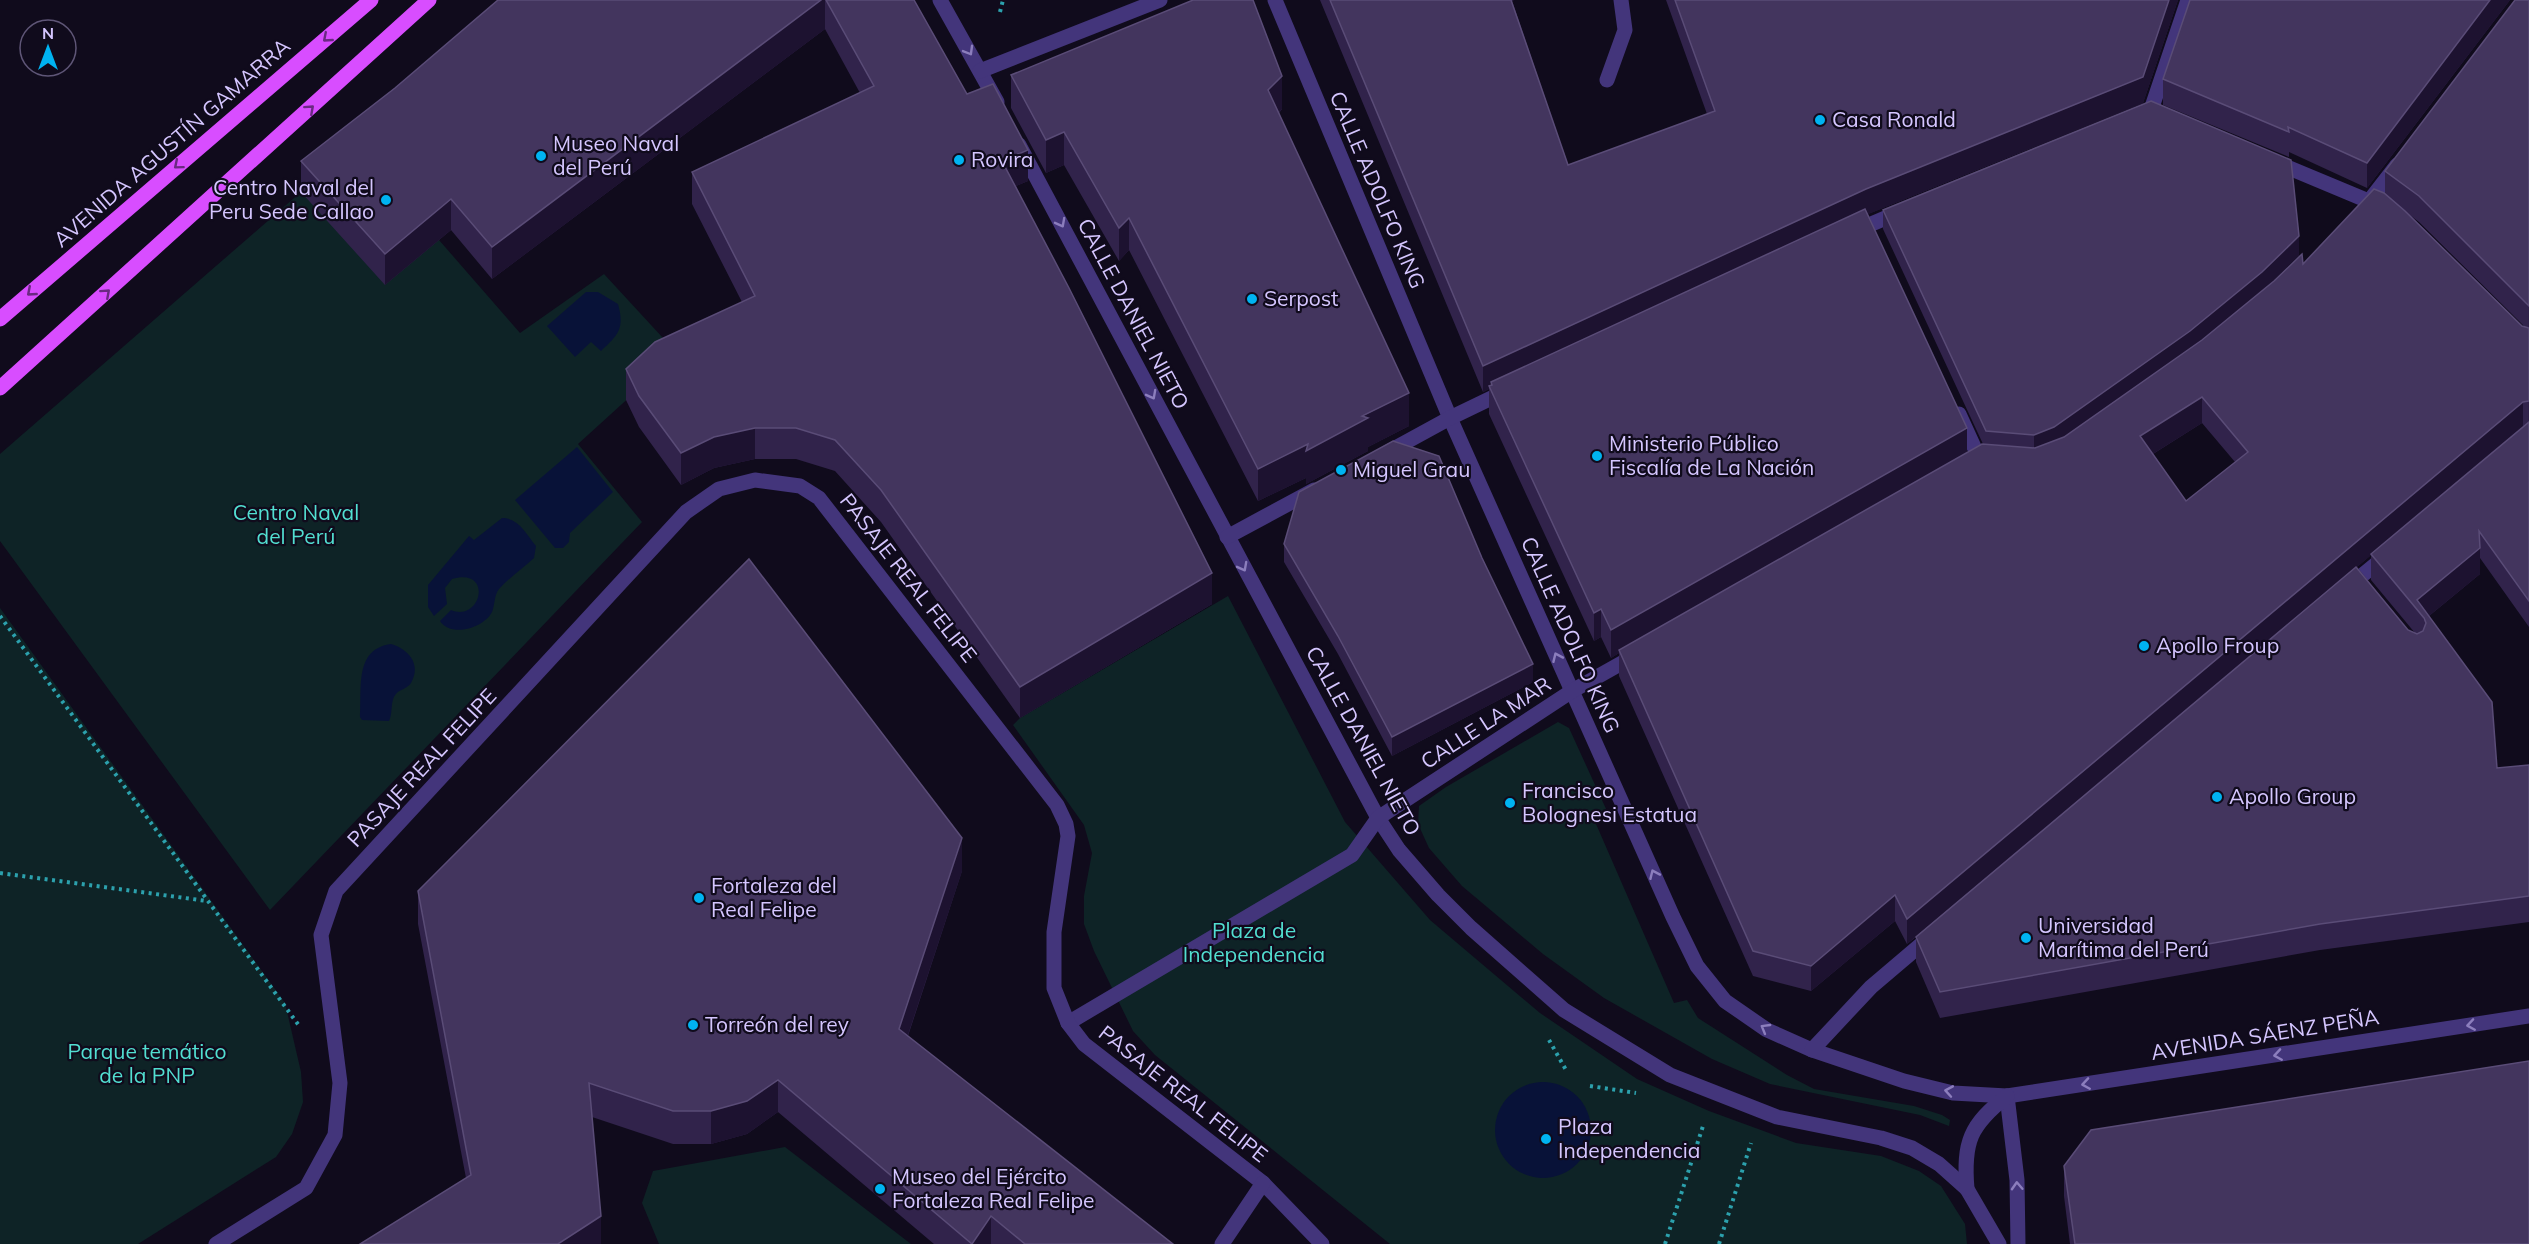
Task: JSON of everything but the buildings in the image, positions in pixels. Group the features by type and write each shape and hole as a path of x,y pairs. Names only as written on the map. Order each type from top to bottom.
{"main road":[{"name":"AVENIDA AGUSTÍN GAMARRA","path":"0,319 371,0"},
{"path":"0,388 429,0"}],"street":[{"path":"940,0 1003,114"},
{"path":"980,71 1160,0"},
{"name":"CALLE ADOLFO KING","path":"1275,0 1450,418 1697,966 1725,1001 1767,1030 1812,1050 1904,1081 1953,1093 2007,1096"},
{"path":"1607,80 1624,30 1621,0"},
{"path":"2129,119 2156,112 2188,0"},
{"name":"CALLE DANIEL NIETO","path":"1014,135 1378,818 1399,850 1438,895 1471,928 1563,1010 1670,1075 1777,1117 1881,1138 1912,1148 1939,1164 1967,1189 1999,1244"},
{"path":"2260,156 2389,210"},
{"path":"2353,218 2369,202 2404,156"},
{"path":"1840,237 1873,229 1913,206"},
{"path":"1377,457 1450,418 1525,383"},
{"path":"1950,396 1975,463 1998,462"},
{"name":"PASAJE REAL FELIPE","path":"216,1244 306,1188 335,1135 340,1083 321,935 336,891 686,512 719,489 755,480 800,486 819,498 1057,805 1066,824 1068,836 1054,932 1054,988 1068,1023 1084,1044 1263,1184 1322,1244"},
{"path":"1227,537 1325,484"},
{"path":"2340,594 2394,548"},
{"path":"2358,579 2371,594"},
{"name":"CALLE LA MAR","path":"1378,818 1572,691 1654,645"},
{"path":"1068,1023 1352,855 1378,818"},
{"path":"1812,1050 1871,987 1944,925"},
{"name":"AVENIDA SÁENZ PEÑA","path":"2007,1096 2529,1016"},
{"path":"1967,1189 1965,1162 1971,1136 1985,1113 2007,1096"},
{"path":"2007,1096 2018,1180 2018,1244"},
{"path":"1221,1244 1263,1184"}],"path":[{"path":"1000,12 1003,0"},
{"path":"0,616 305,1035"},
{"path":"0,873 208,901"},
{"path":"1547,1037 1566,1070"},
{"path":"1590,1086 1636,1094"},
{"path":"1665,1244 1703,1126"},
{"path":"1719,1244 1751,1143"}],"green space":[{"name":"Centro Naval del Perú","path":"301,192 439,240 520,333 604,274 663,338 648,355 655,374 578,444 642,522 270,910 0,541 0,454"},
{"name":"Plaza de Independencia","path":"1228,596 1345,822 1430,920 1540,1013 1637,1079 1709,1111 1796,1143 1881,1156 1919,1171 1941,1186 1965,1224 1967,1244 1390,1244 1155,1055 1133,1031 1094,951 1084,924 1084,896 1092,853 1084,825 1013,725 1020,718"},
{"name":"Parque temático de la PNP","path":"0,608 285,1003 301,1072 303,1102 292,1134 276,1157 138,1244 0,1244"},
{"path":"1558,722 1569,728 1607,811 1593,817 1674,1003 1687,1000 1698,1018 1787,1075 1814,1089 1914,1106 1942,1115 1950,1120 1949,1126 1920,1115 1770,1084 1712,1059 1604,998 1543,954 1462,886 1429,848 1418,824 1419,806 1446,787"},
{"path":"785,1147 911,1244 659,1244 642,1203 653,1171"}],"water":[{"path":"586,292 598,292 618,304 620,326 616,336 601,351 591,342 575,357 547,326"},
{"path":"577,447 613,492 570,533 569,542 563,548 555,548 515,500"},
{"path":"502,518 518,524 525,532 536,546 534,558 499,589 492,612 482,623 459,630 445,626 440,621 451,610 461,612 470,609 476,603 479,595 478,587 474,581 465,577 452,579 445,588 447,604 434,616 428,607 428,585 469,536 474,540"},
{"path":"391,644 412,658 414,676 411,683 394,697 389,721 362,720 360,717 361,682 365,662 379,647"},
{"path":"1543,1082 1561,1086 1577,1096 1587,1112 1591,1130 1587,1148 1577,1164 1561,1174 1543,1178 1525,1174 1509,1164 1499,1148 1495,1130 1499,1112 1509,1096 1525,1086"}],"place":[{"name":"Casa Ronald","path":"1820,120"},
{"name":"Museo Naval del Perú","path":"541,156"},
{"name":"Rovira","path":"959,160"},
{"name":"Centro Naval del Peru Sede Callao","path":"386,200"},
{"name":"Serpost","path":"1252,299"},
{"name":"Ministerio Público Fiscalía de La Nación","path":"1597,456"},
{"name":"Miguel Grau","path":"1341,470"},
{"name":"Apollo Froup","path":"2144,646"},
{"name":"Apollo Group","path":"2217,797"},
{"name":"Francisco Bolognesi Estatua","path":"1510,803"},
{"name":"Fortaleza del Real Felipe","path":"699,898"},
{"name":"Universidad Marítima del Perú","path":"2026,938"},
{"name":"Torreón del rey","path":"693,1025"},
{"name":"Plaza Independencia","path":"1546,1139"},
{"name":"Museo del Ejército Fortaleza Real Felipe","path":"880,1189"}]}
